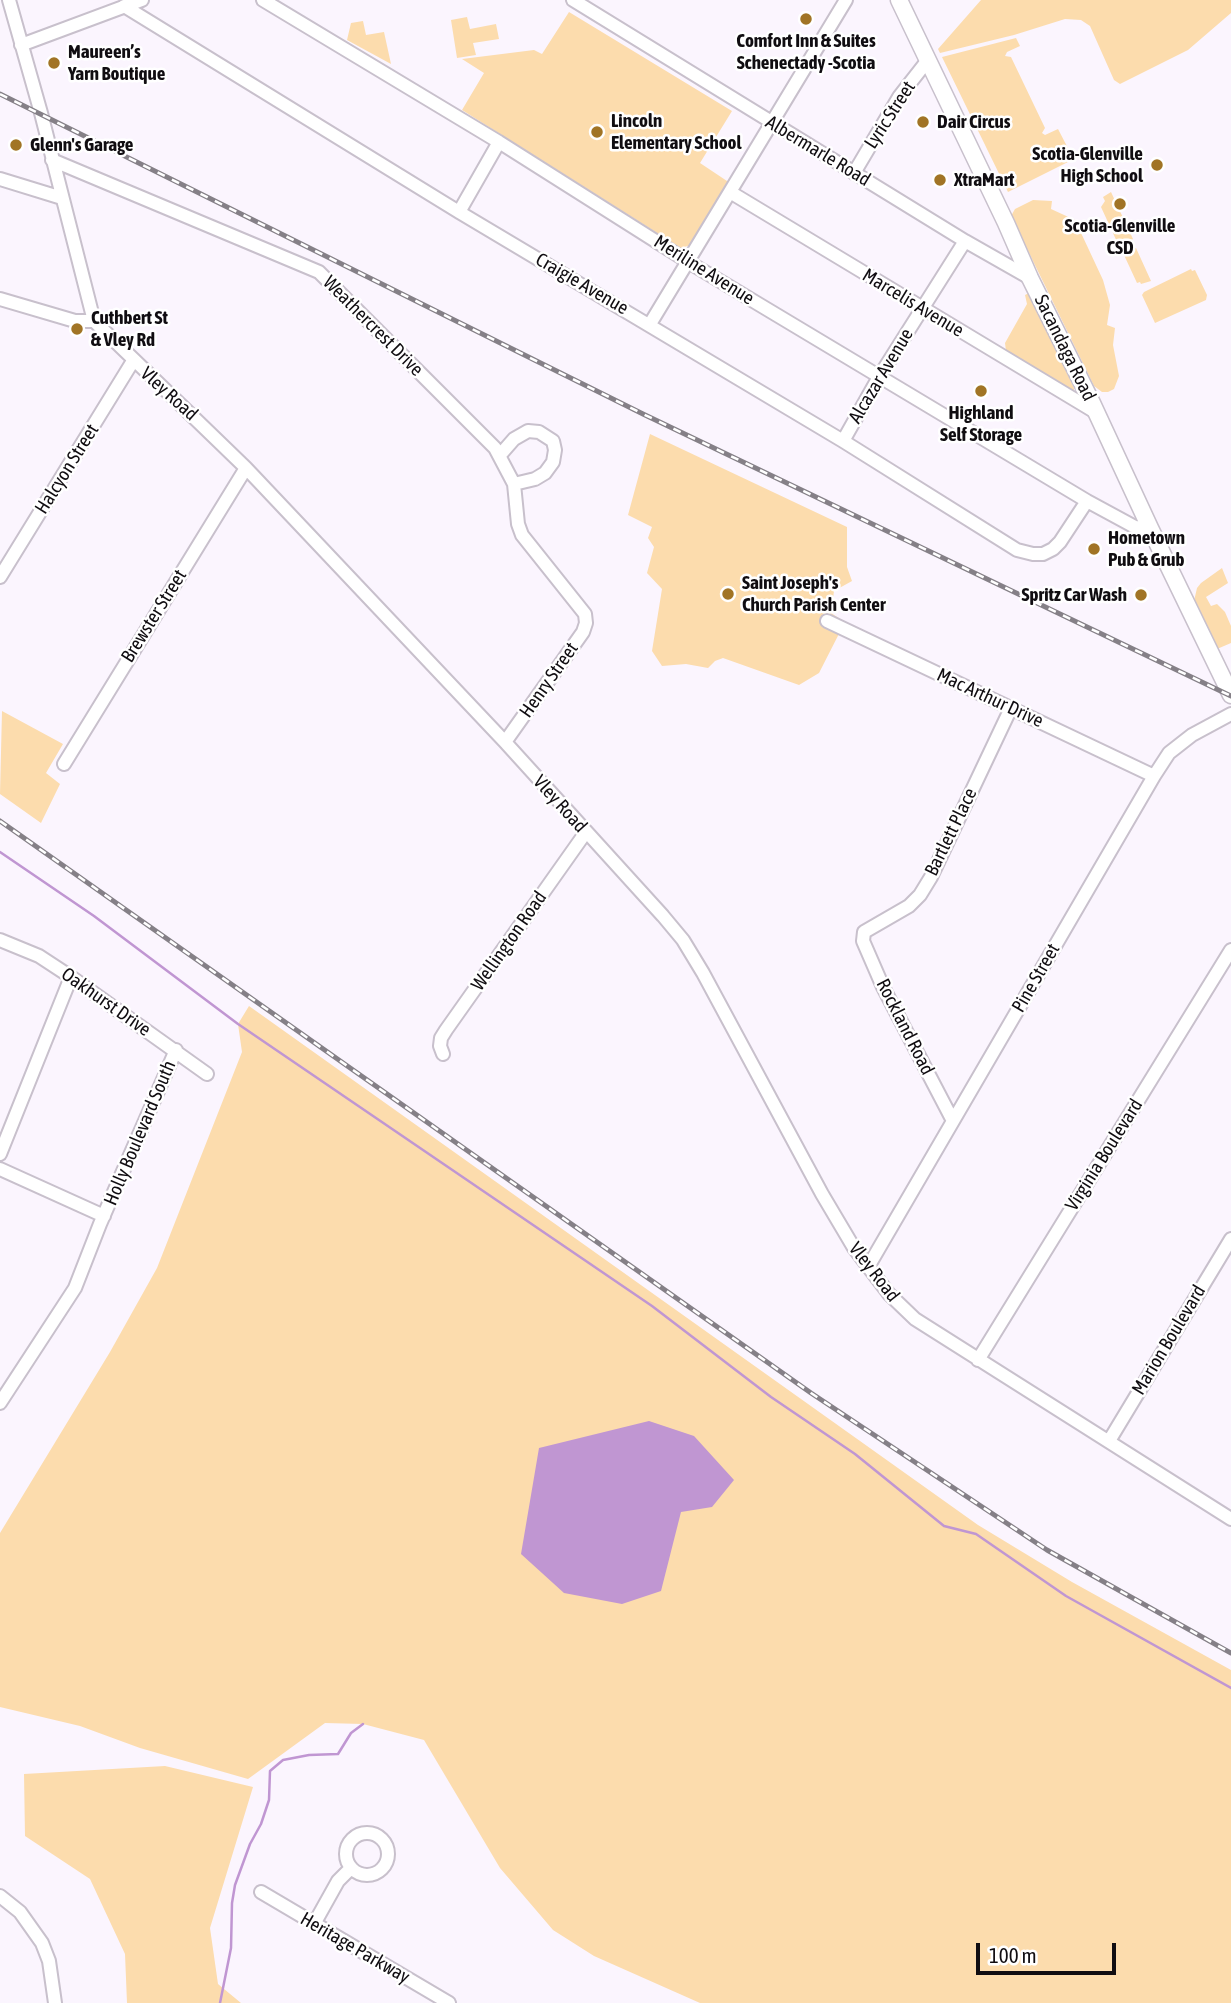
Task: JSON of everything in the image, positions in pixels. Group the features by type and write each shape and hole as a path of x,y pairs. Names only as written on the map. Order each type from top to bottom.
{"main road":[{"name":"Sacandaga Road","path":"900,0 1030,278 1231,695"}],"street":[{"name":"Vley Road","path":"9,0 94,321 246,468 505,742 683,940 822,1194 868,1267 889,1294 915,1319 1231,1518"},
{"path":"21,45 142,0"},
{"name":"Meriline Avenue","path":"263,0 499,142 688,261 1087,501 1135,527 1150,528"},
{"name":"Albermarle Road","path":"573,0 965,241 1030,278"},
{"path":"650,324 846,0"},
{"name":"Craigie Avenue","path":"124,6 458,212 843,441 1017,550 1043,554 1060,542 1087,501"},
{"name":"Lyric Street","path":"854,173 899,97 928,60"},
{"path":"458,212 499,142"},
{"name":"Weathercrest Drive","path":"52,160 319,272 500,455 514,484 518,524 522,535 585,614"},
{"path":"0,179 62,198"},
{"name":"Marcelis Avenue","path":"730,192 1097,413"},
{"name":"Alcazar Avenue","path":"843,441 879,377 965,241"},
{"path":"0,299 75,321 94,321"},
{"name":"Halcyon Street","path":"0,577 133,361"},
{"path":"500,455 514,439 528,431 539,432 553,442 553,462 545,473 535,480 514,484"},
{"name":"Brewster Street","path":"64,764 246,468"},
{"name":"Henry Street","path":"505,742 583,632 585,614"},
{"name":"Mac Arthur Drive","path":"827,621 1154,776"},
{"name":"Bartlett Place","path":"864,932 909,906 920,895 1011,708"},
{"name":"Pine Street","path":"868,1267 1169,753 1192,735 1231,714"},
{"name":"Wellington Road","path":"443,1054 441,1038 446,1030 586,832"},
{"name":"Rockland Road","path":"864,932 863,941 883,988 953,1119"},
{"name":"Oakhurst Drive","path":"0,940 39,956 207,1074"},
{"name":"Virginia Boulevard","path":"978,1360 1231,950"},
{"path":"0,1154 71,977"},
{"name":"Holly Boulevard South","path":"0,1403 75,1288 176,1050"},
{"path":"0,1169 104,1216"},
{"name":"Marion Boulevard","path":"1109,1441 1231,1239"},
{"path":"314,1924 338,1881 351,1868"},
{"name":"Heritage Parkway","path":"261,1892 449,2003"},
{"path":"0,1895 20,1912 42,1943 49,1961 55,2003"}],"shaded area":[{"path":"981,0 1231,0 1231,13 1188,50 1120,84 1114,80 1090,26 1081,20 1065,19 940,53 938,49"},
{"name":"Lincoln Elementary School","path":"569,12 732,111 700,163 730,183 691,245 681,248 462,110 484,73 462,59 534,50 542,54"},
{"path":"467,17 470,29 496,24 499,39 473,43 476,55 457,58 451,20"},
{"path":"363,21 366,35 384,32 391,64 347,40 351,23"},
{"path":"1016,38 1020,46 1007,52 1005,56 1011,57 1045,128 1042,133 1045,135 1058,129 1071,154 1070,161 1008,192 942,57"},
{"path":"1111,192 1133,239 1123,245 1121,242 1118,244 1101,207 1105,201 1103,197"},
{"path":"1033,200 1052,201 1051,209 1075,220 1103,280 1110,305 1107,325 1115,328 1113,345 1119,376 1114,389 1108,392 1102,392 1094,386 1011,216 1015,209"},
{"path":"1136,248 1151,281 1137,283 1124,255 1127,254 1125,250"},
{"path":"1191,269 1195,270 1207,295 1206,300 1155,323 1142,295 1144,292"},
{"path":"1029,293 1074,391 1071,392 1006,351 1005,343 1027,304 1025,295"},
{"path":"650,434 847,527 847,567 852,581 834,591 831,613 845,622 819,673 799,685 723,658 708,668 686,664 662,666 652,651 662,589 647,573 654,547 648,538 652,527 628,515"},
{"path":"1222,568 1228,583 1206,597 1211,606 1217,604 1225,612 1231,626 1231,643 1217,649 1194,601 1201,583"},
{"path":"2,711 63,744 46,773 60,784 41,823 0,794"},
{"path":"249,1006 978,1525 1072,1582 1231,1670 1231,2003 700,2003 594,1956 553,1930 500,1868 424,1740 363,1724 325,1723 248,1779 140,1748 80,1726 0,1707 0,1533 110,1352 157,1268 242,1052 238,1024"},
{"path":"649,1421 694,1436 734,1480 712,1507 681,1512 661,1591 622,1604 564,1593 521,1554 539,1448"},
{"path":"165,1766 253,1787 210,1928 218,1984 241,2003 127,2003 125,1954 90,1879 25,1836 24,1774"}],"waterway":[{"path":"0,852 94,916 238,1024 652,1306 771,1397 855,1454 944,1526 976,1534 1066,1596 1231,1688"},
{"path":"220,2003 231,1948 235,1885 269,1800 270,1771 283,1760 309,1755 338,1754 351,1733 363,1724"}],"railway":[{"path":"0,94 643,414 1231,696"},
{"path":"0,821 811,1393 1047,1550 1231,1653"}],"place":[{"name":"Comfort Inn & Suites Schenectady -Scotia","path":"806,19"},
{"name":"Maureen’s Yarn Boutique","path":"54,63"},
{"name":"Dair Circus","path":"923,122"},
{"name":"Lincoln Elementary School","path":"597,132"},
{"name":"Glenn's Garage","path":"16,145"},
{"name":"Scotia-Glenville High School","path":"1157,165"},
{"name":"XtraMart","path":"940,180"},
{"name":"Scotia-Glenville CSD","path":"1120,204"},
{"name":"Cuthbert St & Vley Rd","path":"77,329"},
{"name":"Highland Self Storage","path":"981,391"},
{"name":"Hometown Pub & Grub","path":"1094,549"},
{"name":"Saint Joseph's Church Parish Center","path":"728,594"},
{"name":"Spritz Car Wash","path":"1141,595"}]}
